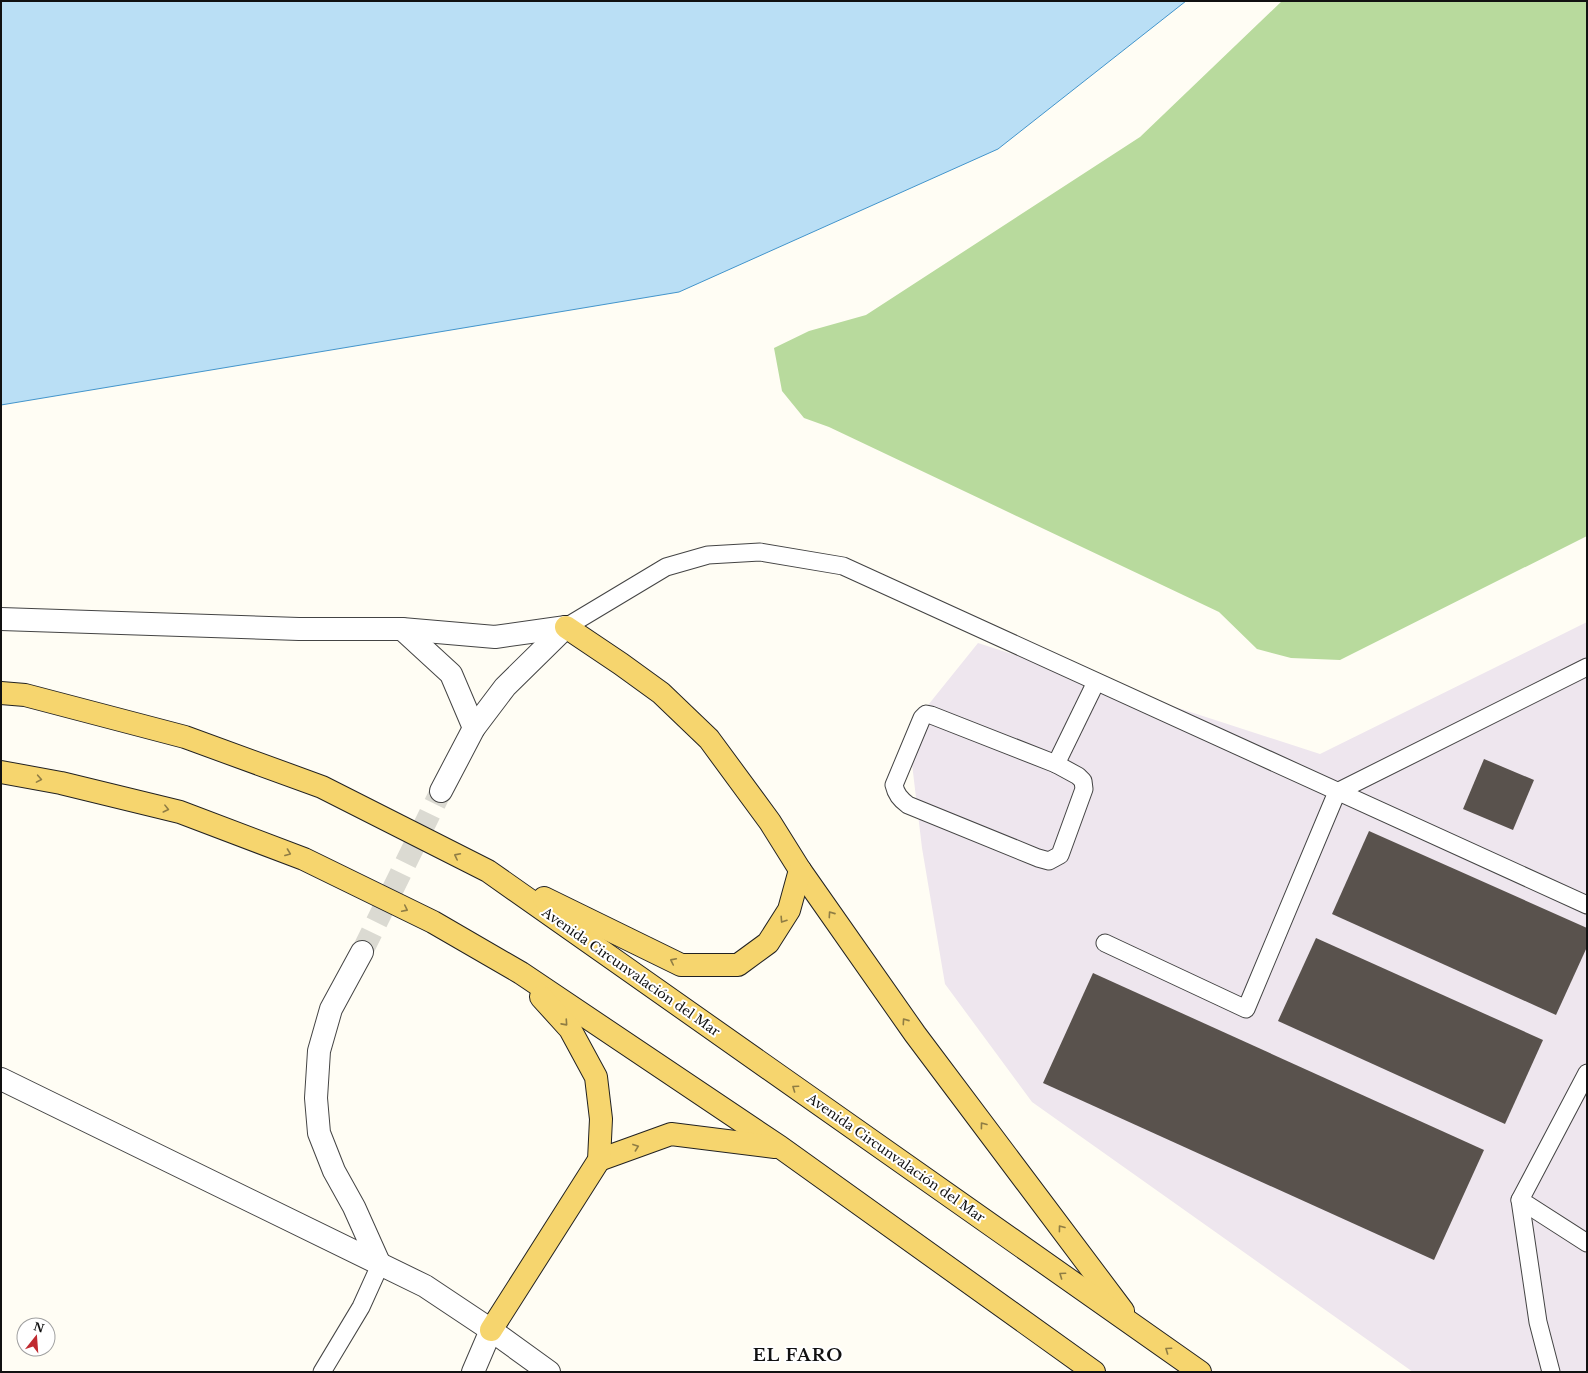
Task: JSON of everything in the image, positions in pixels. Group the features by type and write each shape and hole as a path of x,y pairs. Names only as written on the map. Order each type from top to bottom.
{"main road":[{"path":"566,628 621,664 661,694 709,739 738,776 770,822 800,870 915,1034 1135,1327"},
{"name":"Avenida Circunvalación del Mar","path":"1,693 24,695 186,737 322,788 488,871 1200,1372"},
{"path":"1,772 61,783 180,812 304,860 433,922 521,973 780,1147 1094,1372"},
{"path":"488,871 681,965 738,965 768,943 789,910 800,870"},
{"path":"491,1330 599,1160 602,1119 596,1077 570,1029 521,973"},
{"path":"599,1160 671,1134 780,1147"}],"street":[{"path":"1,619 299,629 402,629 495,637 566,628"},
{"path":"441,791 474,728 506,687 566,628"},
{"path":"402,629 451,674 474,728"},
{"path":"362,952 331,1009 319,1051 316,1098 319,1133 334,1171 354,1207 380,1265"},
{"path":"2,1083 425,1286 491,1330 549,1372"},
{"path":"473,1372 491,1330"}],"lane":[{"path":"566,628 666,567 708,555 760,552 842,566 1587,905"},
{"path":"1105,943 1246,1009 1337,792 1587,667"},
{"path":"1056,764 1096,682"},
{"path":"926,714 1056,764 1078,776 1083,781 1084,789 1060,855 1049,861 1038,858 908,805 901,800 895,791 894,784 922,718 926,714"},
{"path":"1551,1372 1538,1322 1520,1200 1587,1073"},
{"path":"1520,1200 1587,1244"},
{"path":"322,1372 361,1307 380,1265"}],"shaded area":[{"path":"1587,622 1587,1372 1413,1372 1032,1102 945,984 922,848 908,730 978,643 1320,754"}],"green space":[{"path":"1282,1 1587,1 1587,536 1340,660 1291,658 1257,649 1219,612 829,427 804,418 782,391 774,348 809,331 866,315 1140,137"}],"water":[{"path":"1,1 1186,1 998,149 679,292 1,405"}],"building":[{"path":"1484,759 1534,780 1513,830 1463,809"},
{"path":"1369,831 1587,928 1587,947 1556,1015 1332,914"},
{"path":"1316,938 1543,1040 1505,1124 1278,1021"},
{"path":"1093,973 1484,1150 1434,1260 1043,1083"}],"tunnel":[{"path":"362,952 441,791"}],"district":[{"name":"EL FARO","path":"798,1355"}]}
